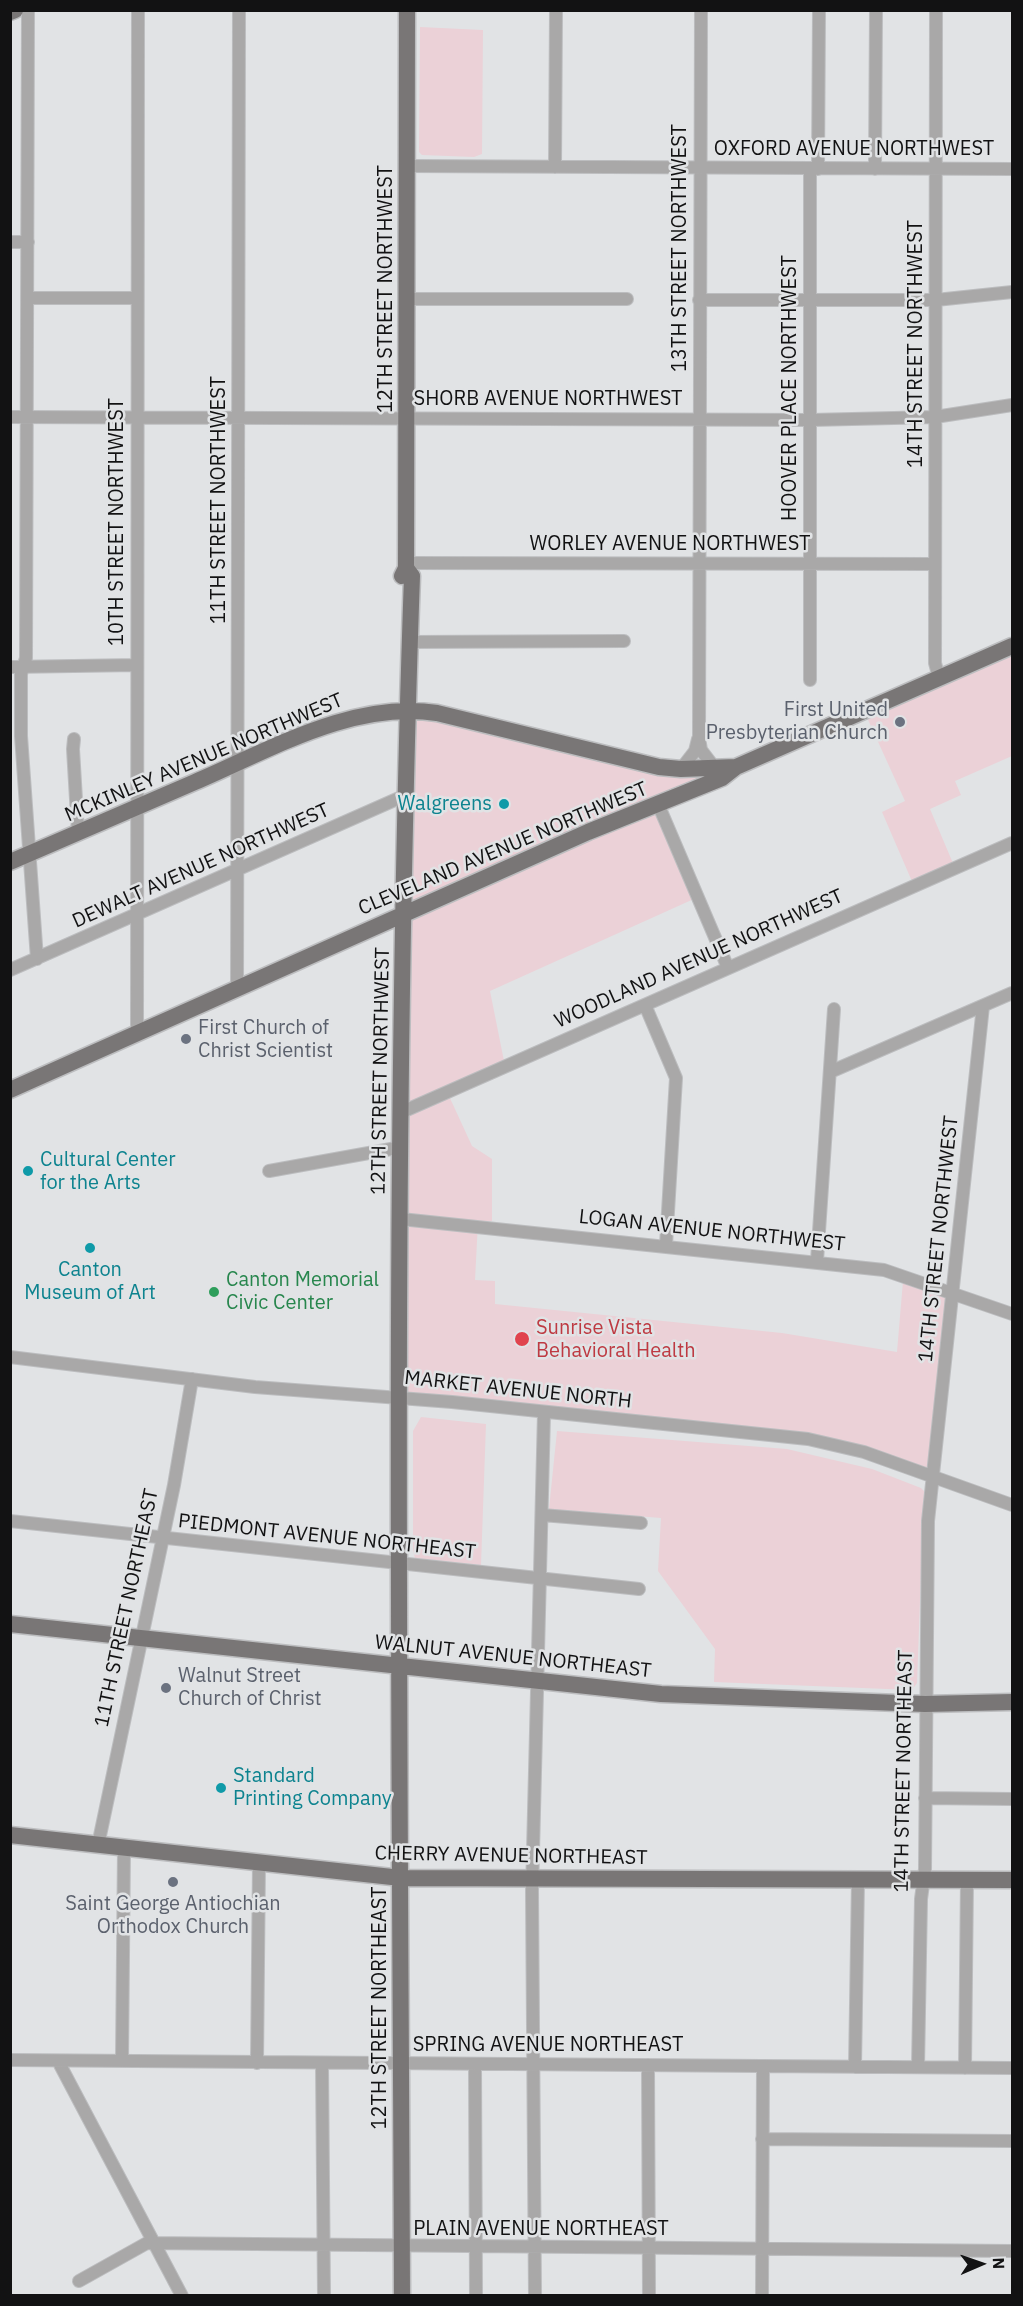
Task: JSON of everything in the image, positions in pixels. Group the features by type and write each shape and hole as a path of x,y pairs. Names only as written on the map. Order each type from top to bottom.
{"main road":[{"name":"12TH STREET NORTHWEST","path":"406,710 399,683 402,576 406,565 407,10"},
{"name":"12TH STREET NORTHWEST","path":"399,1397 406,710 412,576 406,565"},
{"name":"CLEVELAND AVENUE NORTHWEST","path":"10,1090 404,914 722,778 736,767 1012,646"},
{"name":"MCKINLEY AVENUE NORTHWEST","path":"10,862 237,764 348,719 370,714 406,710 437,713 638,763 681,769 736,767"},
{"name":"12TH STREET NORTHEAST","path":"399,1397 402,2295"},
{"name":"WALNUT AVENUE NORTHEAST","path":"10,1624 400,1668 716,1697 925,1704 1012,1702"},
{"name":"CHERRY AVENUE NORTHEAST","path":"10,1835 401,1878 1012,1880"}],"street":[{"path":"28,10 26,658 21,674 21,736 37,959"},
{"name":"10TH STREET NORTHWEST","path":"136,1033 138,10"},
{"name":"11TH STREET NORTHWEST","path":"237,989 239,10"},
{"path":"555,166 556,10"},
{"name":"13TH STREET NORTHWEST","path":"681,769 695,751 699,738 701,10"},
{"name":"HOOVER PLACE NORTHWEST","path":"810,680 810,300 819,10"},
{"path":"875,169 876,10"},
{"name":"14TH STREET NORTHWEST","path":"936,10 935,663 939,678"},
{"name":"OXFORD AVENUE NORTHWEST","path":"407,166 1012,169"},
{"path":"10,242 28,242"},
{"path":"699,300 936,300 1012,292"},
{"path":"28,298 137,298"},
{"path":"407,299 627,299"},
{"name":"SHORB AVENUE NORTHWEST","path":"10,417 811,420 935,417 1012,405"},
{"name":"WORLEY AVENUE NORTHWEST","path":"406,565 935,564"},
{"path":"410,642 624,641"},
{"path":"10,667 137,665"},
{"name":"13TH STREET NORTHWEST","path":"699,738 704,754 714,767"},
{"path":"75,739 73,750 78,833"},
{"name":"DEWALT AVENUE NORTHWEST","path":"10,970 137,916 406,795"},
{"path":"658,804 728,968"},
{"name":"WOODLAND AVENUE NORTHWEST","path":"402,1112 1012,843"},
{"path":"830,1072 1012,993"},
{"path":"645,1005 676,1078 666,1245"},
{"name":"14TH STREET NORTHWEST","path":"932,1476 983,1006"},
{"path":"817,1261 834,1009"},
{"path":"269,1171 402,1147"},
{"name":"LOGAN AVENUE NORTHWEST","path":"401,1219 666,1245 884,1270 1012,1314"},
{"name":"MARKET AVENUE NORTH","path":"10,1357 270,1389 399,1397 808,1439 852,1448 1012,1505"},
{"name":"11TH STREET NORTHEAST","path":"98,1845 163,1538 192,1379"},
{"path":"535,2295 533,1879 544,1413"},
{"name":"14TH STREET NORTHEAST","path":"918,2067 925,1798 928,1521 932,1476"},
{"path":"542,1515 641,1524"},
{"name":"PIEDMONT AVENUE NORTHEAST","path":"10,1521 639,1589"},
{"path":"925,1798 1012,1799"},
{"path":"122,2061 124,1848"},
{"path":"257,2062 259,1862"},
{"path":"855,2067 858,1880"},
{"path":"965,2068 967,1880"},
{"name":"SPRING AVENUE NORTHEAST","path":"10,2060 1012,2068"},
{"path":"58,2061 182,2295"},
{"path":"322,2063 324,2295"},
{"path":"476,2064 476,2295"},
{"path":"648,2065 649,2295"},
{"path":"762,2295 763,2066"},
{"path":"762,2139 1012,2141"},
{"name":"PLAIN AVENUE NORTHEAST","path":"79,2281 147,2243 535,2249 1012,2251"}],"shaded area":[{"path":"420,27 483,30 482,154 474,157 422,155 419,152"},
{"path":"1012,646 1012,756 955,781 961,795 930,809 955,868 914,886 882,812 905,801 864,711"},
{"path":"412,716 711,774 654,800 696,898 490,991 506,1071 449,1096 472,1146 492,1159 492,1221 478,1222 475,1280 495,1281 495,1304 782,1333 897,1352 903,1281 947,1296 928,1471 838,1440 403,1393"},
{"path":"421,1417 486,1424 481,1565 415,1558 413,1551 413,1431"},
{"path":"557,1431 787,1449 872,1469 921,1488 924,1491 917,1683 912,1690 714,1682 715,1649 658,1571 661,1518 549,1509"}],"place":[{"name":"First United Presbyterian Church","path":"900,722"},
{"name":"Walgreens","path":"504,804"},
{"name":"First Church of Christ Scientist","path":"186,1039"},
{"name":"Cultural Center for the Arts","path":"28,1171"},
{"name":"Canton Museum of Art","path":"90,1248"},
{"name":"Canton Memorial Civic Center","path":"214,1292"},
{"name":"Sunrise Vista Behavioral Health","path":"522,1339"},
{"name":"Walnut Street Church of Christ","path":"166,1688"},
{"name":"Standard Printing Company","path":"221,1788"},
{"name":"Saint George Antiochian Orthodox Church","path":"173,1882"}]}
